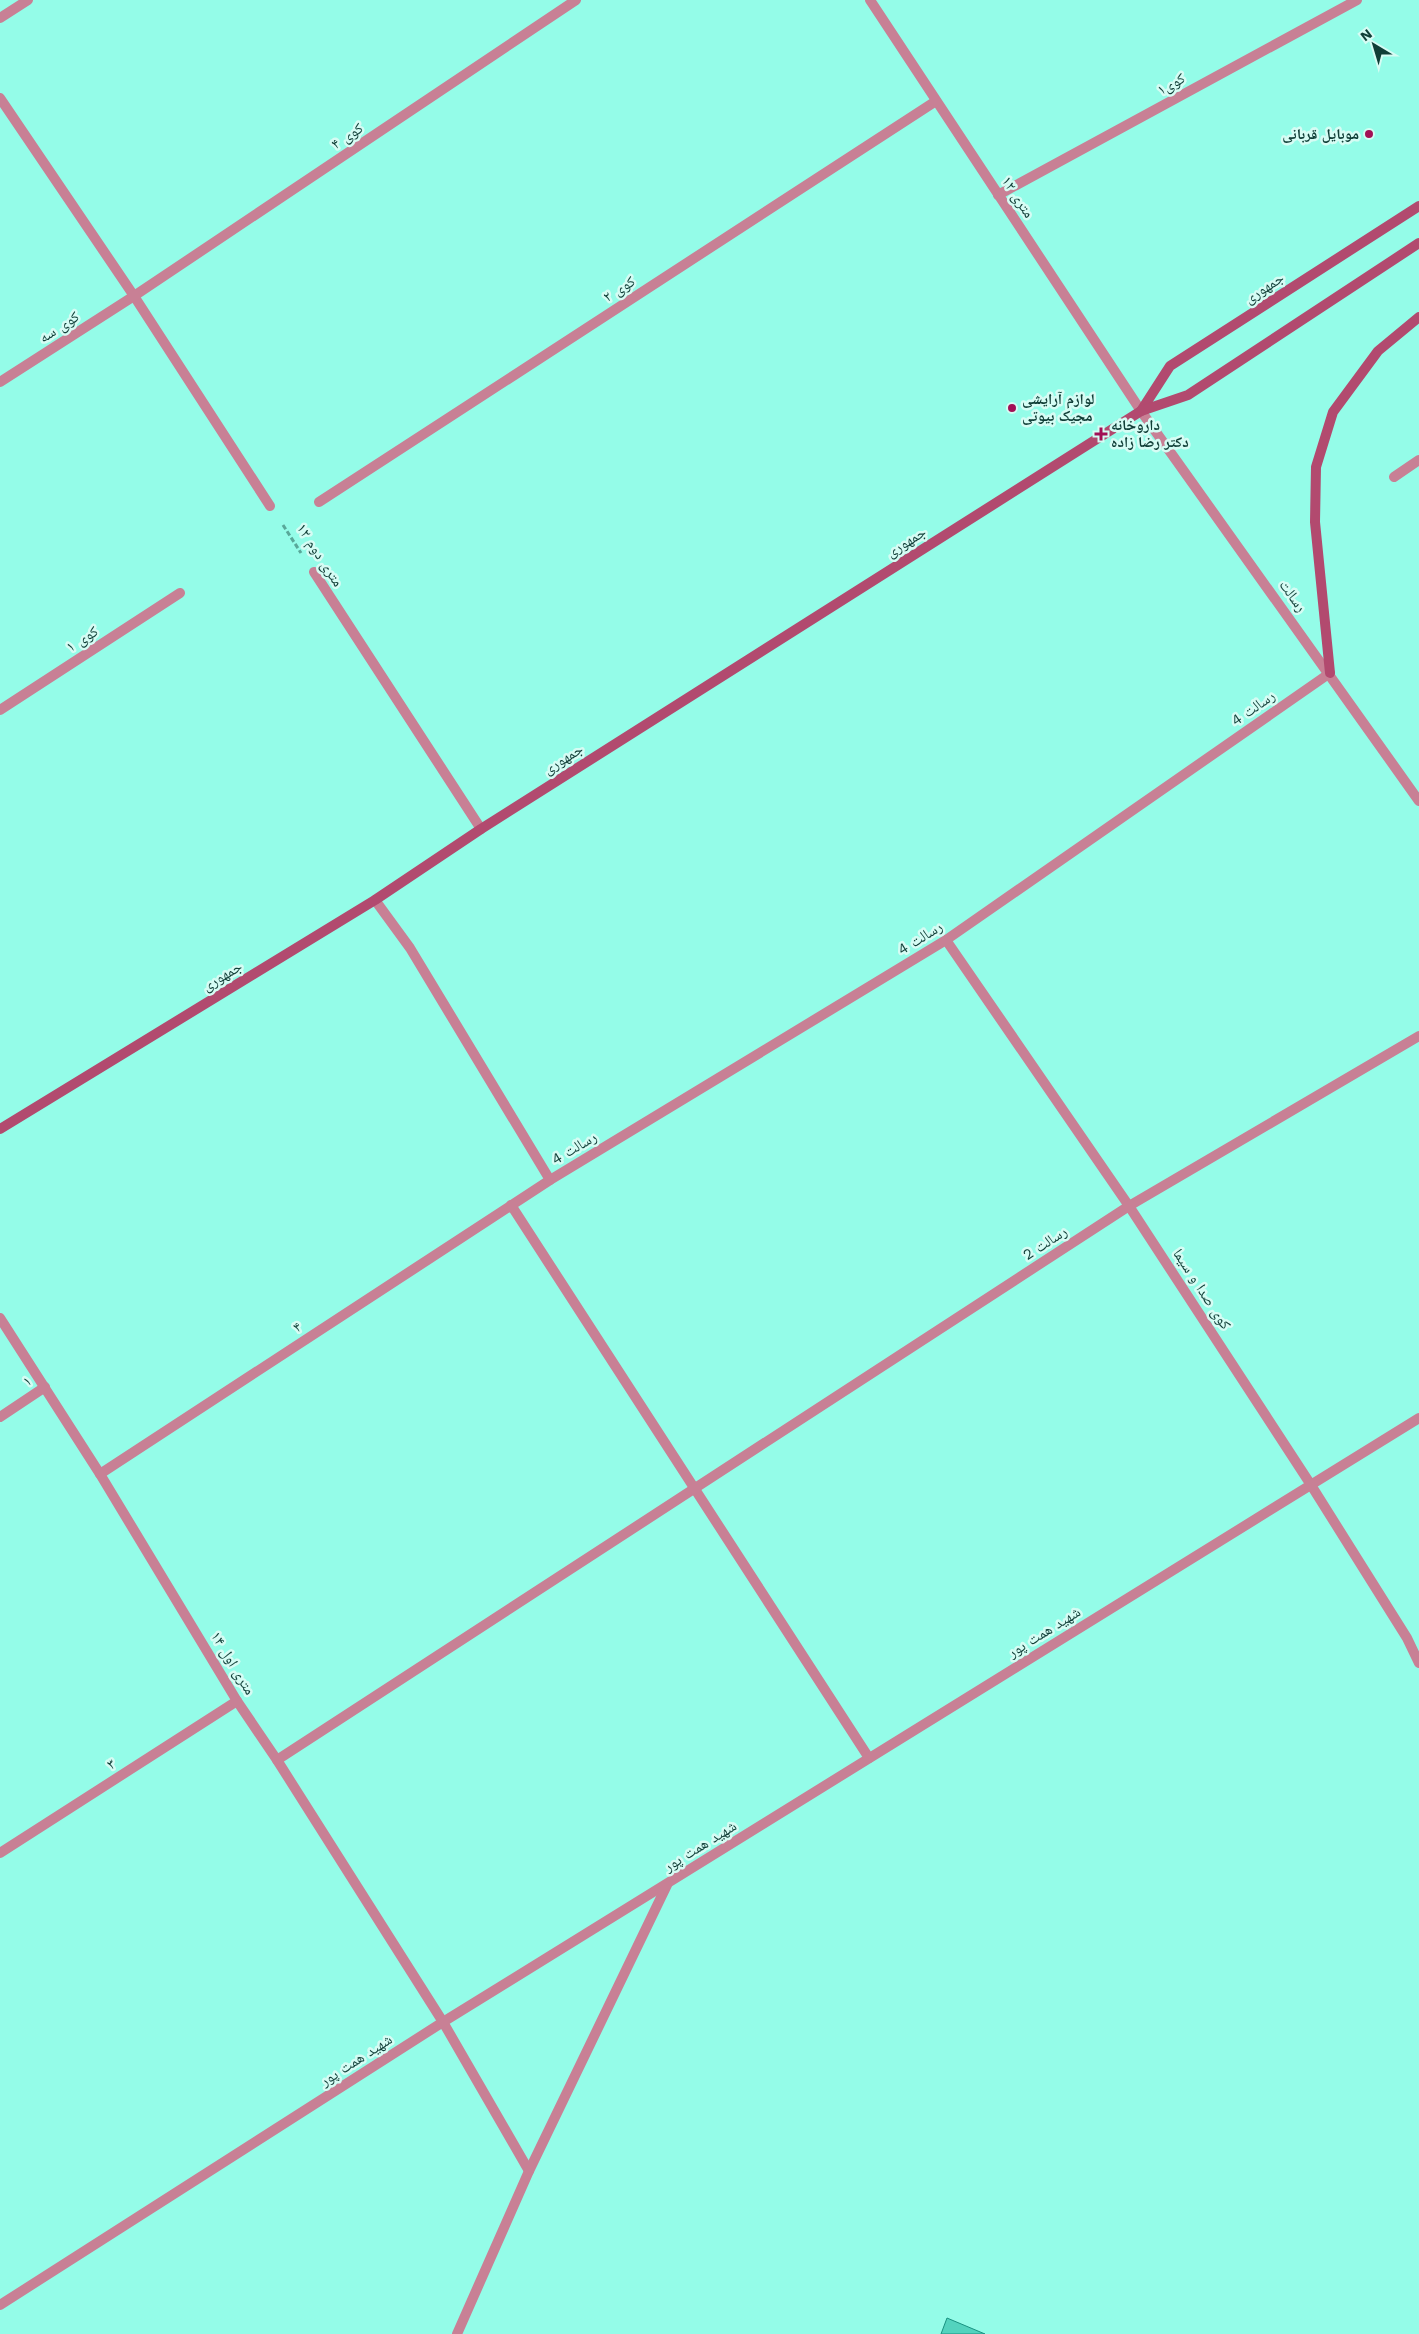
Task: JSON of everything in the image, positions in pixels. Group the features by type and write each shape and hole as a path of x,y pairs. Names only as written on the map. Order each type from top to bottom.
{"main road":[{"name":"جمهوری","path":"1141,411 1170,366 1419,206"},
{"name":"جمهوری","path":"0,1129 375,900 481,829 1141,411 1188,394 1419,243"},
{"path":"1330,673 1315,522 1316,467 1334,412 1378,351 1419,317"}],"street":[{"path":"0,18 28,0"},
{"name":"کوی ۴","path":"134,296 576,0"},
{"name":"۱۲ متری","path":"870,0 1141,411"},
{"name":"کوی۱","path":"998,195 1357,0"},
{"path":"0,98 134,296 270,506"},
{"name":"کوی ۲","path":"319,502 936,101"},
{"name":"کوی سه","path":"0,382 134,296"},
{"name":"رسالت","path":"1141,411 1417,795"},
{"path":"1394,477 1419,460"},
{"name":"۱۲ متری دوم","path":"314,572 481,829"},
{"name":"کوی ۱","path":"0,710 180,594"},
{"name":"رسالت 4","path":"511,1205 946,940 1330,673"},
{"path":"375,900 410,948 550,1180"},
{"name":"کوی صدا و سیما","path":"946,940 1130,1206 1312,1485 1407,1638 1419,1663"},
{"name":"رسالت 2","path":"277,1760 1130,1206 1419,1036"},
{"path":"511,1205 869,1758"},
{"name":"۴","path":"100,1474 511,1205"},
{"name":"۱۴ متری اول","path":"0,1318 100,1474 238,1701 443,2022 529,2171"},
{"name":"۱","path":"0,1417 45,1387"},
{"name":"شهید همت پور","path":"0,2305 443,2022 1419,1418"},
{"name":"۳","path":"0,1853 238,1701"},
{"path":"457,2334 529,2171 668,1884"}],"path":[{"name":"۱۲ متری دوم","path":"270,506 314,572"}],"building":[{"path":"947,2318 985,2334 941,2334"}],"place":[{"name":"موبایل قربانی","path":"1369,134"},
{"name":"لوازم آرایشی مجیک بیوتی","path":"1012,408"},
{"name":"داروخانه دکتر رضا زاده","path":"1101,434"}]}
